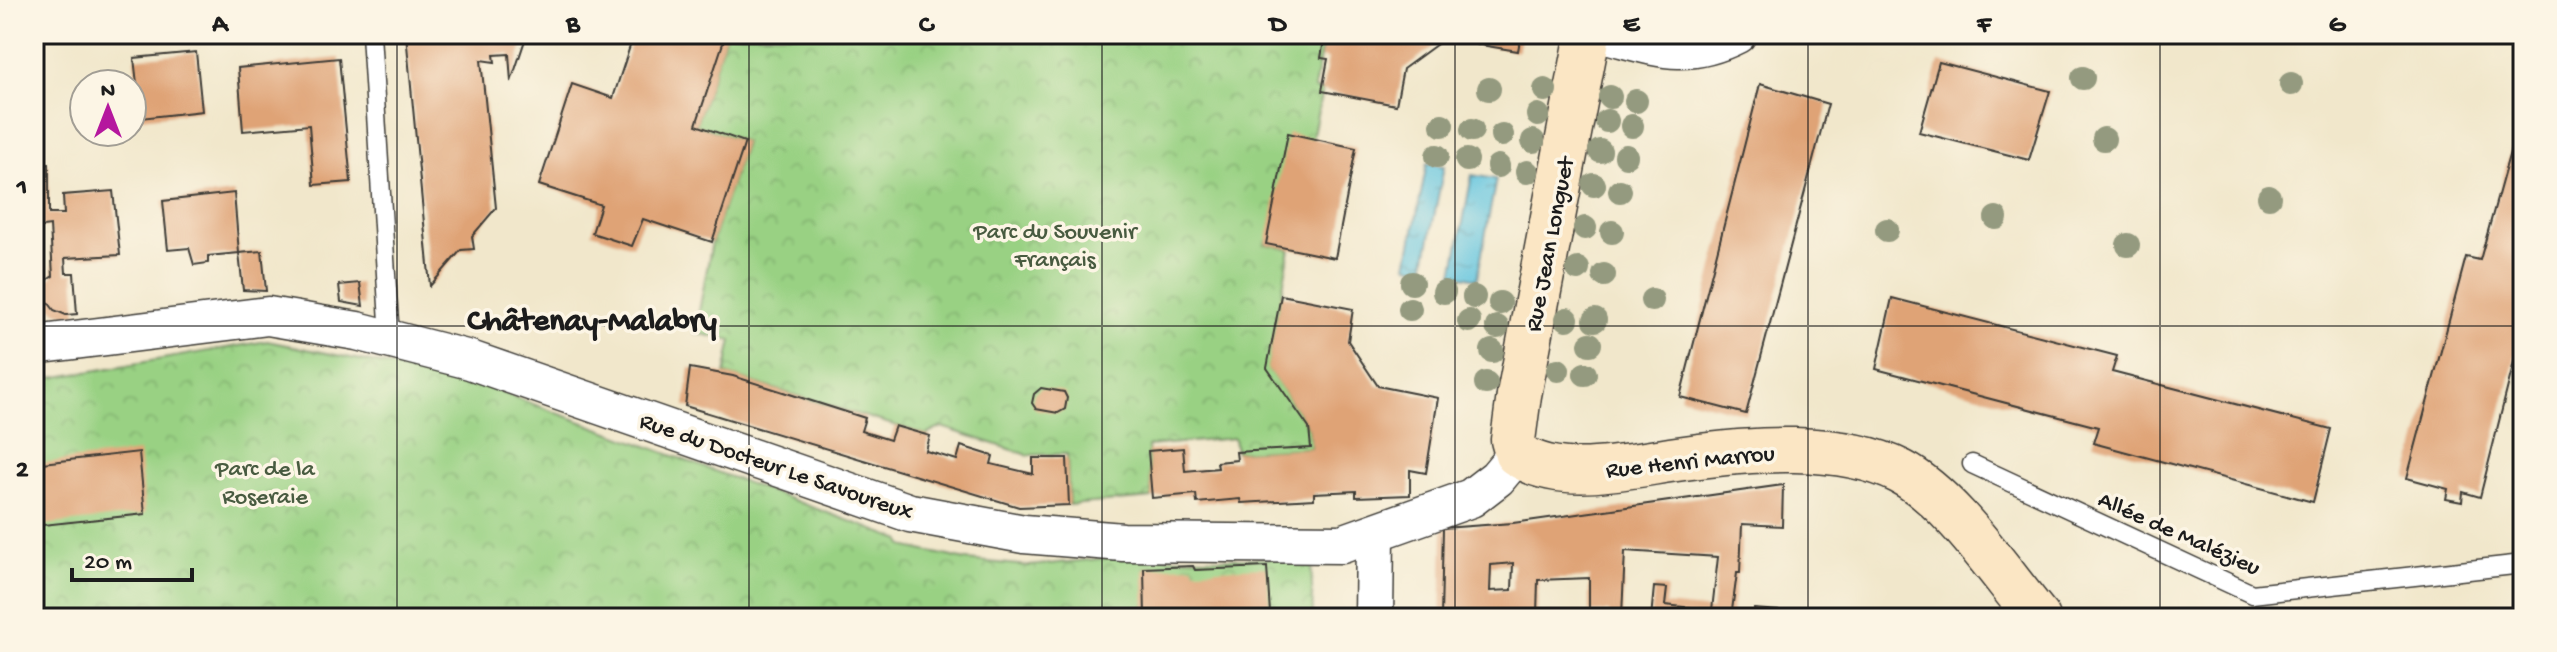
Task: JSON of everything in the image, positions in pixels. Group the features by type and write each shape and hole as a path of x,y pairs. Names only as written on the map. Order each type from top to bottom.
{"street":[{"name":"Rue Jean Longuet","path":"1517,454 1514,424 1521,381 1588,34"},
{"path":"1606,34 1676,51 1724,41 1737,34"},
{"name":"Rue du Docteur Le Savoureux","path":"39,338 268,316 390,338 470,360 910,513 1024,534 1123,542 1342,544 1471,498 1497,478 1517,454"},
{"name":"Rue Henri Marrou","path":"1517,454 1528,461 1578,470 1780,450 1847,456 1874,463 1900,472 1934,494 2038,618"},
{"path":"1374,618 1375,534"}],"lane":[{"path":"371,34 390,338"},
{"name":"Allée de Malézieu","path":"1972,464 2252,594 2523,564"}],"green space":[{"name":"Parc du Souvenir Français","path":"726,34 1324,34 1314,89 1322,91 1312,139 1266,244 1290,249 1268,368 1309,428 1311,448 1236,452 1234,438 1148,446 1152,498 1069,505 1067,454 1028,455 942,427 926,435 725,374 732,340 695,333 712,242 745,142 696,125"},
{"name":"Parc de la Roseraie","path":"267,341 479,384 901,540 903,546 966,560 1029,566 1117,557 1311,559 1313,618 34,618 34,381"}],"water":[{"path":"1427,163 1444,166 1424,268 1407,265"},
{"path":"1472,175 1496,179 1477,279 1453,274"}],"building":[{"path":"406,34 527,34 511,82 509,54 494,55 495,62 481,60 496,208 472,236 474,249 461,250 430,286"},
{"path":"634,34 726,34 696,125 745,142 712,242 643,219 632,246 592,233 601,205 539,185 572,84 613,98"},
{"path":"1325,34 1521,34 1518,51 1444,39 1403,69 1396,105 1322,91 1328,59 1321,58"},
{"path":"196,52 202,111 148,117 148,68 135,68 134,58"},
{"path":"339,58 351,182 314,185 309,125 243,131 238,68"},
{"path":"1939,62 2050,91 2029,160 1919,132"},
{"path":"1760,84 1828,104 1746,414 1680,397"},
{"path":"2523,105 2523,326 2480,497 2463,492 2462,502 2446,499 2448,489 2407,478 2466,257 2480,260"},
{"path":"1288,133 1356,148 1335,258 1266,244"},
{"path":"49,164 49,214 64,214 63,195 113,191 120,255 65,258 66,273 74,273 77,314 66,315 54,310 34,283 34,269 44,282 53,276 50,226 34,228 34,166"},
{"path":"234,193 239,253 208,256 208,263 194,265 189,248 168,250 163,201"},
{"path":"262,251 266,291 243,290 239,253"},
{"path":"360,283 363,306 341,302 339,285"},
{"path":"1281,295 1353,309 1348,341 1378,386 1438,398 1426,473 1410,470 1410,495 1356,497 1356,491 1314,493 1314,499 1241,503 1240,499 1197,503 1196,494 1152,498 1148,451 1183,448 1185,471 1218,468 1217,462 1237,460 1236,452 1311,448 1309,428 1267,368"},
{"path":"1892,298 2117,356 2112,372 2331,429 2313,502 2093,443 2098,427 1876,369"},
{"path":"690,368 733,376 865,418 861,431 890,440 895,426 930,436 926,451 957,460 961,446 993,456 991,464 1033,474 1033,458 1067,458 1069,505 1019,507 685,406"},
{"path":"1041,388 1064,392 1067,398 1065,409 1058,413 1036,409 1032,403 1034,394"},
{"path":"139,452 145,514 34,526 34,464"},
{"path":"1783,485 1782,526 1742,524 1740,573 1737,573 1731,618 1651,618 1654,587 1667,588 1665,605 1712,610 1718,557 1625,551 1622,615 1630,618 1609,618 1609,612 1589,612 1589,578 1538,580 1537,614 1582,613 1582,618 1532,618 1532,615 1441,618 1443,528 1513,523","holes":["1513,563 1512,590 1490,591 1491,565"]},
{"path":"1193,566 1195,570 1267,567 1270,613 1145,618 1144,568"},
{"path":"1754,609 1779,611 1778,618 1754,618"},
{"path":"1818,612 1847,614 1847,618 1817,618"}],"district":[{"name":"Châtenay-Malabry","path":"592,318"}]}
